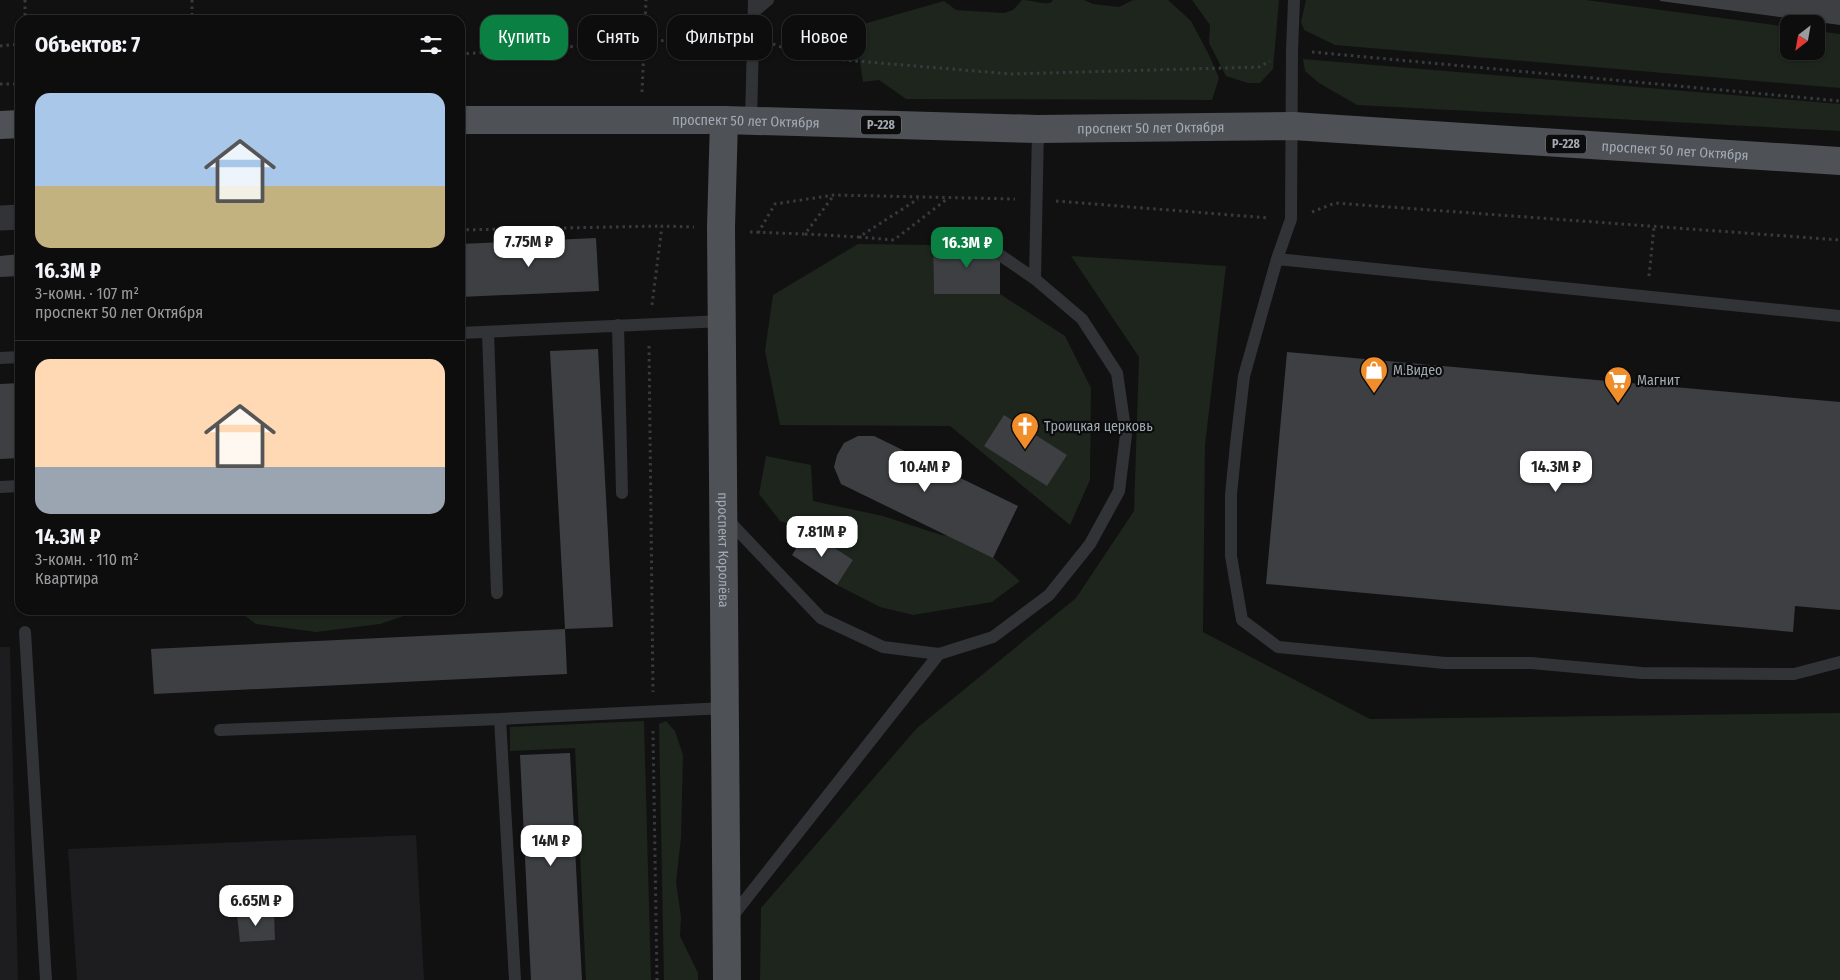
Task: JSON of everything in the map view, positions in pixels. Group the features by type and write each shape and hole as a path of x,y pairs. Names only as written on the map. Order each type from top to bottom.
{"main road":[{"name":"проспект 50 лет Октября","path":"465,120 724,120 1038,129 1292,126 1840,161"},
{"name":"проспект Королёва","path":"724,120 721,227 726,980"},
{"path":"0,125 15,124"}],"street":[{"path":"0,218 15,217"}],"lane":[{"path":"754,6 768,0"},
{"path":"1294,0 1291,219 1276,259 1244,376 1231,495 1231,556 1242,620 1278,647 1445,663 1531,663 1642,673 1794,674 1840,662"},
{"path":"751,60 751,121"},
{"path":"1035,279 1038,129"},
{"path":"724,516 821,618 883,647 939,654 993,637 1049,595 1090,544 1119,491 1126,435 1116,373 1082,319 1035,279 1000,255"},
{"path":"1276,259 1840,316"},
{"path":"465,333 723,321"},
{"path":"618,325 622,493"},
{"path":"488,332 497,593"},
{"path":"0,358 15,357"},
{"path":"0,487 15,486"},
{"path":"24,632 46,980"},
{"path":"726,924 939,654"},
{"path":"220,730 653,713 725,708"},
{"path":"500,719 515,980"}],"path":[{"path":"25,0 26,15"},
{"path":"192,0 192,15"},
{"path":"645,15 646,0"},
{"path":"772,43 789,50 832,59 1011,74 1259,67 1292,51 1840,101"},
{"path":"0,46 15,44"},
{"path":"465,54 578,46"},
{"path":"640,120 643,60"},
{"path":"0,84 15,84"},
{"path":"805,234 834,195"},
{"path":"859,237 919,198"},
{"path":"465,230 662,226 721,227 758,233 894,240 947,199"},
{"path":"1291,219 1335,203 1840,240"},
{"path":"657,980 649,324 662,226"},
{"path":"1647,296 1654,227"}],"shaded area":[{"path":"1022,0 1050,3 1053,0 1084,0 1093,4 1119,7 1133,0 1168,0 1191,21 1209,55 1219,78 1212,100 906,99 879,80 863,82 860,60 866,60 866,23 944,1 956,10 1004,13 1013,10"},
{"path":"1192,0 1279,0 1273,69 1260,83 1248,83 1226,76 1209,43 1210,25"},
{"path":"1306,0 1586,0 1780,26 1780,60 1825,60 1825,32 1840,34 1840,88 1335,45 1304,30 1301,22"},
{"path":"1303,59 1840,104 1840,131 1357,105 1319,83 1305,71"},
{"path":"858,244 933,245 934,294 1000,294 1065,336 1091,388 1090,480 1070,525 950,426 780,425 765,351 773,295"},
{"path":"1071,256 1226,266 1205,445 1203,632 1370,719 1840,713 1840,980 760,980 761,908 917,728 1076,598 1134,511 1139,357"},
{"path":"766,456 811,465 813,501 883,516 941,535 970,537 1020,581 992,602 913,615 880,607 837,585 853,560 808,530 780,521 759,494"},
{"path":"244,615 407,615 380,624 316,632 256,624"},
{"path":"0,647 10,647 18,980 0,980"},
{"path":"644,721 651,980 586,980 575,748 510,751 510,727"},
{"path":"666,721 675,731 683,755 681,838 676,882 681,917 680,936 698,973 698,980 664,980 659,724"},
{"path":"416,835 424,980 77,980 68,849"}],"building":[{"path":"1840,0 1840,25 1825,23 1825,15 1780,15 1780,17 1660,1"},
{"path":"596,238 599,291 465,297 465,244"},
{"path":"933,245 1000,245 1000,294 934,294"},
{"path":"15,254 15,276 0,277 0,256"},
{"path":"598,349 613,627 565,629 550,351"},
{"path":"1287,352 1840,402 1840,610 1795,606 1793,632 1266,584"},
{"path":"15,383 15,458 0,459 0,384"},
{"name":"Троицкая церковь","path":"1004,415 1067,455 1047,486 984,446"},
{"path":"858,436 874,436 1018,506 993,558 841,484 834,467 837,455 844,443"},
{"path":"808,530 853,560 837,585 792,555"},
{"path":"565,629 567,674 154,694 151,649"},
{"path":"570,753 582,980 531,980 520,755"},
{"path":"274,912 275,940 240,942 237,914"}],"place":[{"name":"М.Видео","path":"1374,394"},
{"name":"Магнит","path":"1618,404"},
{"name":"Троицкая церковь","path":"1025,450"}]}
